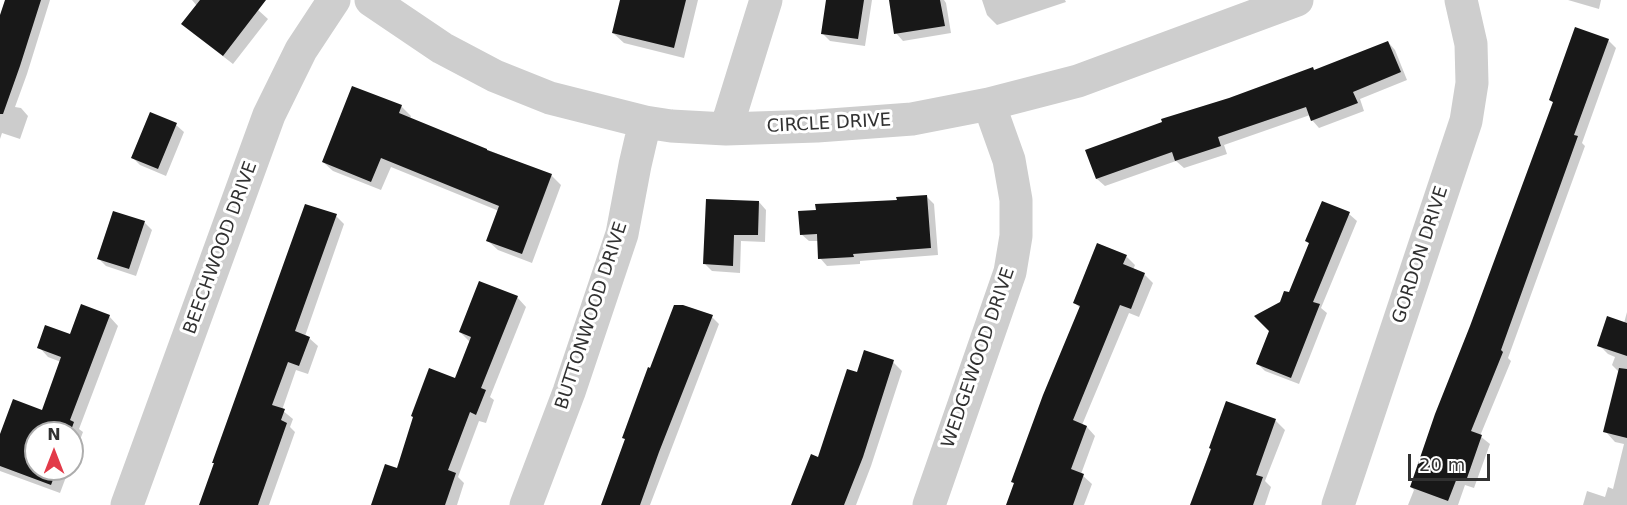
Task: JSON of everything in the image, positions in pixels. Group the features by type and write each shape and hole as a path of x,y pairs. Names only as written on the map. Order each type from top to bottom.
{"street":[{"name":"BEECHWOOD DRIVE","path":"127,505 269,116 301,50 334,0"},
{"name":"CIRCLE DRIVE","path":"371,0 442,48 495,76 550,98 645,122 726,129 817,126 912,119 989,104 1078,81 1223,13 1297,0"},
{"path":"726,129 766,0"},
{"name":"GORDON DRIVE","path":"1338,505 1466,121 1472,83 1471,44 1461,0"},
{"name":"WEDGEWOOD DRIVE","path":"929,505 1010,272 1016,236 1016,200 1009,160 989,104"},
{"name":"BUTTONWOOD DRIVE","path":"526,505 569,392 622,234 645,122"}],"building":[{"path":"5,0 41,0 3,114 0,114 0,15"},
{"path":"200,0 266,0 223,56 181,24"},
{"path":"620,0 686,0 674,48 612,33"},
{"path":"826,0 864,0 858,39 821,34"},
{"path":"889,0 940,0 945,26 894,34"},
{"path":"1575,27 1609,39 1574,135 1578,136 1501,350 1503,352 1471,431 1482,435 1466,481 1457,478 1448,501 1410,487 1435,414 1553,102 1549,100"},
{"path":"1388,41 1401,72 1353,92 1358,103 1311,121 1306,107 1218,137 1221,146 1175,161 1172,152 1096,179 1085,150 1162,122 1161,119 1229,98 1313,67 1314,70"},
{"path":"352,86 402,105 399,113 552,174 522,254 486,241 499,206 381,158 371,182 322,162"},
{"path":"150,112 177,123 158,169 131,158"},
{"path":"927,195 931,248 818,259 817,234 800,235 798,211 816,210 815,204 897,200 896,197"},
{"path":"706,199 759,201 758,235 734,235 733,266 703,264"},
{"path":"1322,201 1350,212 1313,302 1320,304 1291,378 1256,364 1269,331 1254,316 1280,302 1284,291 1289,292 1309,243 1305,241"},
{"path":"305,204 337,214 295,331 310,337 299,366 288,362 272,405 285,409 281,420 287,423 258,505 199,505 214,463 212,463"},
{"path":"113,211 145,221 129,269 97,259"},
{"path":"1097,243 1127,255 1123,264 1145,273 1131,309 1120,305 1073,420 1087,426 1071,469 1084,474 1073,505 1006,505 1014,483 1011,482 1043,395 1080,306 1073,303"},
{"path":"479,281 518,296 481,388 486,390 476,415 470,412 448,470 456,473 445,505 371,505 385,464 397,468 413,417 411,416 429,368 455,378 471,337 459,332"},
{"path":"81,304 110,315 70,420 72,421 24,421 24,475 0,466 0,434 13,399 42,410 61,357 37,348 45,325 70,334"},
{"path":"674,305 683,305 713,315 640,505 601,505 625,439 622,438"},
{"path":"1607,316 1627,323 1627,356 1597,346"},
{"path":"864,350 894,360 863,457 844,505 791,505 811,454 818,457 847,369 857,372"},
{"path":"1619,368 1627,369 1627,438 1603,432"},
{"path":"1226,401 1276,419 1256,475 1263,477 1253,505 1190,505 1211,449 1209,448"},
{"path":"40,481 52,481 51,485"}]}
